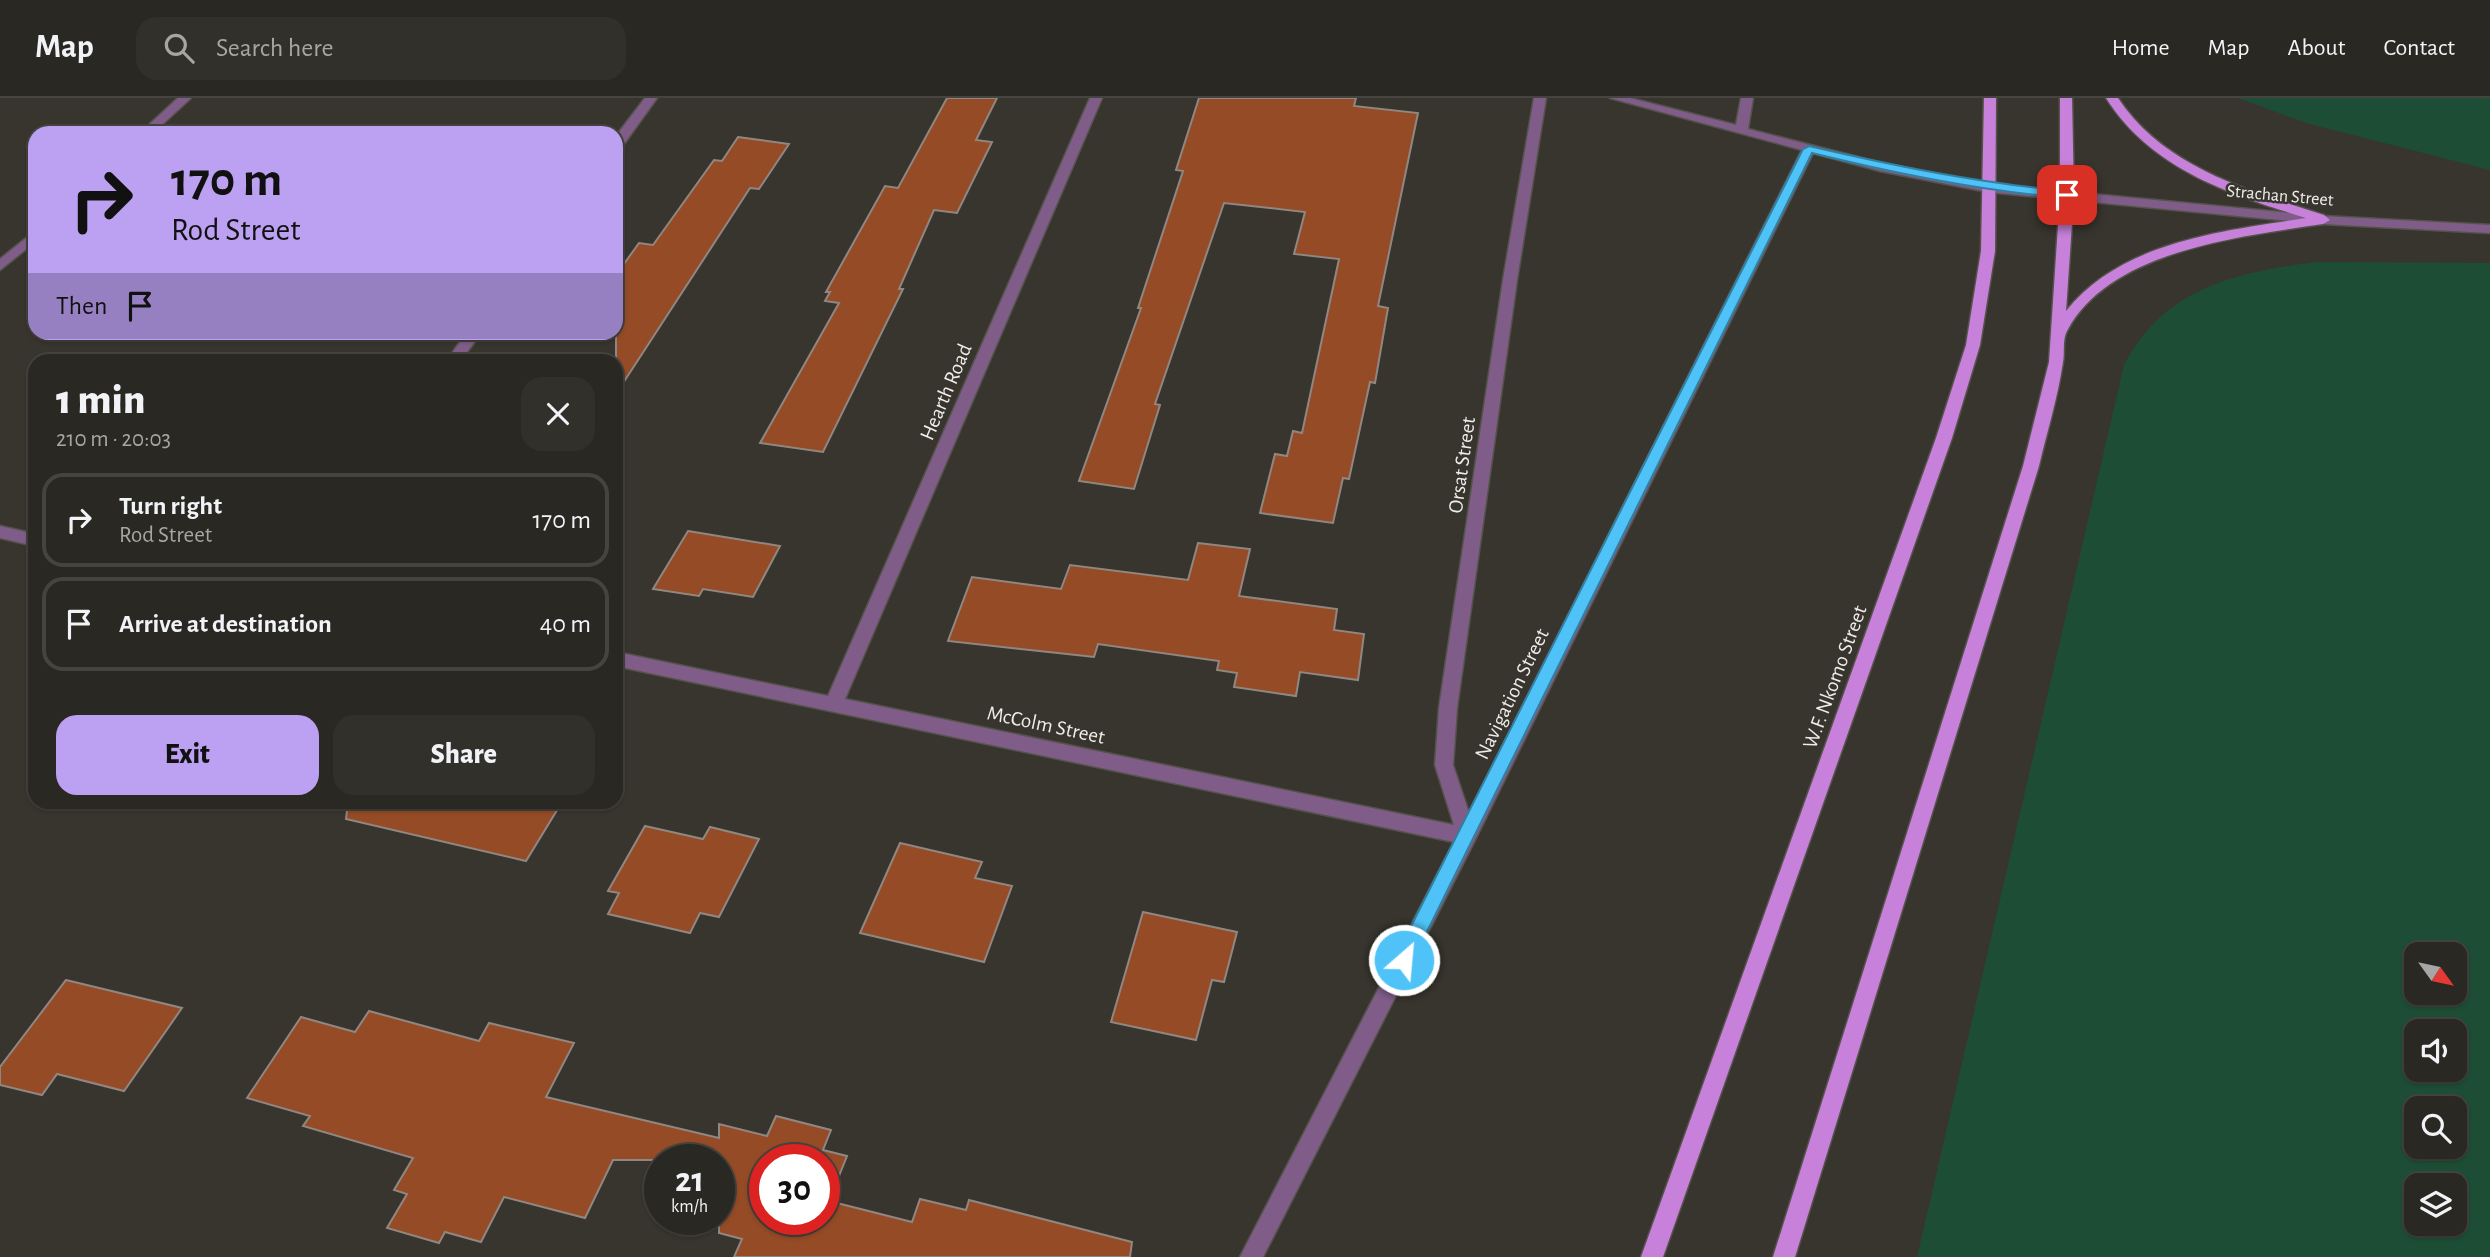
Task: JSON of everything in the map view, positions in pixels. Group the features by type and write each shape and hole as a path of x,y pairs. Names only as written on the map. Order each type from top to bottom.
{"main road":[{"name":"W.F. Nkomo Street","path":"1652,1257 1973,345 1988,251 1990,98"},
{"path":"1784,1257 2031,466 2056,362 2059,331 2067,195 2066,98"},
{"path":"2112,98 2128,122 2182,163 2249,196 2323,220"},
{"path":"2059,331 2088,296 2123,269 2158,252 2199,240 2323,220"}],"street":[{"path":"154,126 185,98"},
{"path":"623,136 651,98"},
{"name":"Hearth Road","path":"834,704 1096,98"},
{"name":"Orsat Street","path":"1467,836 1444,765 1448,708 1510,280 1540,98"},
{"name":"Strachan Street","path":"1616,98 1892,170 1989,188 2323,220 2490,229"},
{"path":"1741,130 1747,98"},
{"name":"Navigation Street","path":"1251,1257 1467,836 1809,149"},
{"path":"0,266 28,240"},
{"path":"0,532 28,538"},
{"name":"McColm Street","path":"623,660 1467,836"}],"green space":[{"path":"2238,98 2490,98 2490,170 2306,123"},
{"path":"2316,262 2490,263 2490,1257 1917,1257 2124,365 2140,339 2181,301 2205,288 2258,271"}],"building":[{"path":"947,98 997,98 976,140 992,142 957,213 934,210 899,289 903,289 823,452 760,443 839,303 825,301 830,292 826,292 885,186 898,188"},
{"path":"1199,98 1356,98 1354,106 1418,113 1378,306 1388,308 1375,383 1370,382 1349,479 1343,478 1333,523 1260,513 1275,454 1287,456 1293,431 1302,433 1339,259 1294,254 1305,212 1224,203 1155,404 1160,405 1134,489 1079,481 1141,308 1138,308 1183,171 1176,170"},
{"path":"738,137 789,144 759,189 750,188 623,383 623,354 616,354 616,340 623,340 623,265 639,243 653,245 714,160 722,161"},
{"path":"688,531 780,546 753,597 703,589 699,596 653,589"},
{"path":"1198,543 1250,549 1239,596 1337,609 1334,630 1364,634 1358,680 1300,672 1296,696 1234,687 1237,673 1217,670 1219,661 1098,644 1094,657 948,641 972,577 1061,589 1070,565 1188,580"},
{"path":"347,809 558,809 526,861 346,819"},
{"path":"645,826 703,839 710,827 759,839 719,917 700,913 690,933 608,914 619,893 608,891"},
{"path":"900,843 982,862 975,878 1012,886 984,962 860,933"},
{"path":"1143,912 1237,932 1224,982 1212,980 1196,1040 1111,1022"},
{"path":"66,980 182,1008 124,1091 57,1074 42,1095 0,1085 0,1067"},
{"path":"369,1011 479,1041 489,1023 574,1043 546,1097 719,1138 719,1124 767,1136 776,1116 831,1130 825,1144 749,1144 749,1235 840,1235 840,1204 912,1222 920,1199 966,1210 969,1200 1132,1242 1130,1257 734,1257 742,1239 727,1235 735,1235 735,1144 644,1144 644,1160 613,1160 585,1218 504,1197 481,1242 445,1232 439,1243 387,1228 407,1194 394,1190 413,1158 303,1126 310,1116 247,1098 301,1017 355,1032"},
{"path":"840,1154 847,1156 840,1174"}],"route":[{"path":"1404,960 1809,149 1880,167 1989,188 2067,195"}]}
